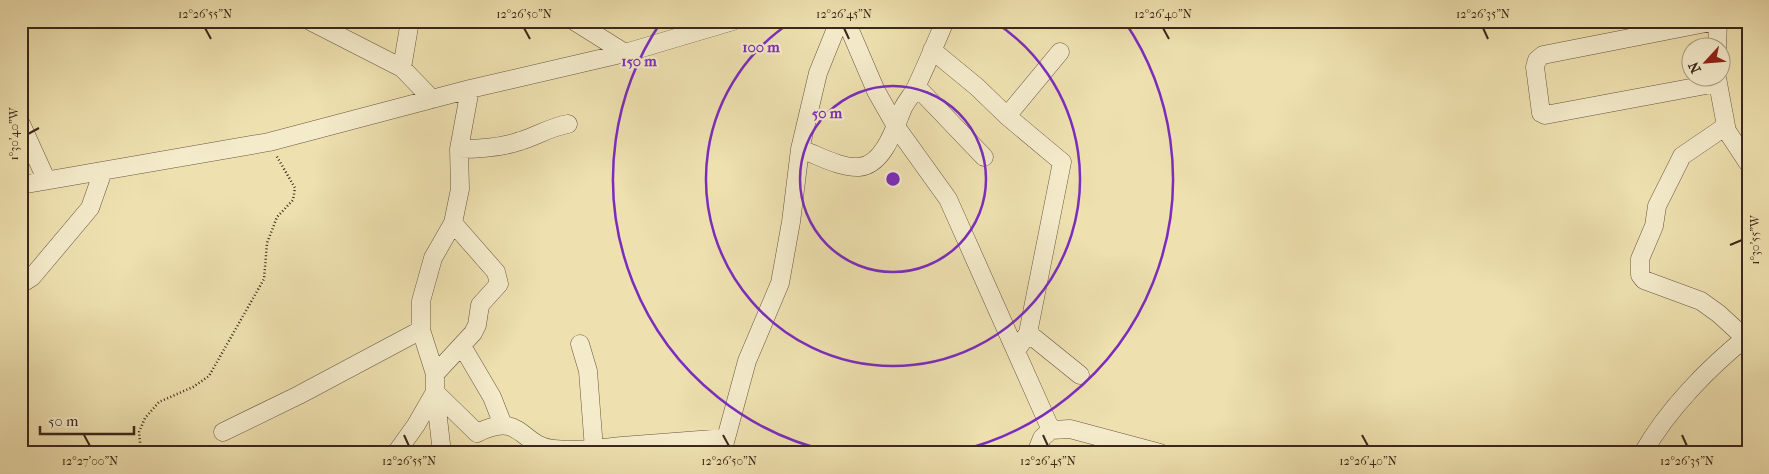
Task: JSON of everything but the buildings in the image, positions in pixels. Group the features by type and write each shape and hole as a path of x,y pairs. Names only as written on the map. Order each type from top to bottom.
{"street":[{"path":"310,21 402,68 432,99"},
{"path":"402,68 410,21"},
{"path":"574,21 625,53"},
{"path":"21,185 46,179 269,142 470,89 625,53 733,21"},
{"path":"435,392 477,432 488,427 503,425 521,431 535,442 552,450 724,445 747,361 780,283 791,222 800,149 818,72 839,21"},
{"path":"846,21 876,91 896,128 945,194 1051,430"},
{"path":"800,149 843,165 860,167 871,162 884,149 896,128 945,21"},
{"path":"1682,87 1545,115 1541,113 1535,67 1537,60 1543,55 1717,21 1717,38"},
{"path":"932,50 1060,160 1062,167 1028,333 1016,351"},
{"path":"1007,116 1060,52"},
{"path":"916,87 984,157"},
{"path":"1719,88 1726,122 1725,128 1748,163"},
{"path":"442,453 435,392 435,374 421,330 421,301 433,258 453,223 460,188 459,150 470,89"},
{"path":"21,124 46,179"},
{"path":"459,150 493,149 522,141 551,126 568,124"},
{"path":"1643,453 1659,428 1717,361 1746,337 1711,307 1690,296 1644,280 1639,270 1640,260 1654,226 1657,206 1682,156 1725,128"},
{"path":"21,284 32,277 90,208 103,171"},
{"path":"435,374 473,333 477,325 480,305 484,299 496,290 499,284 499,277 453,223"},
{"path":"223,432 421,330"},
{"path":"1028,333 1080,375"},
{"path":"580,344 588,371 594,449"},
{"path":"462,346 492,397 503,425"},
{"path":"396,453 416,425 435,392"},
{"path":"1036,453 1042,438 1051,430 1070,428 1160,453"}],"path":[{"path":"140,453 139,432 144,418 159,402 193,387 209,376 264,279 266,243 276,217 293,200 295,188 269,142"}]}
